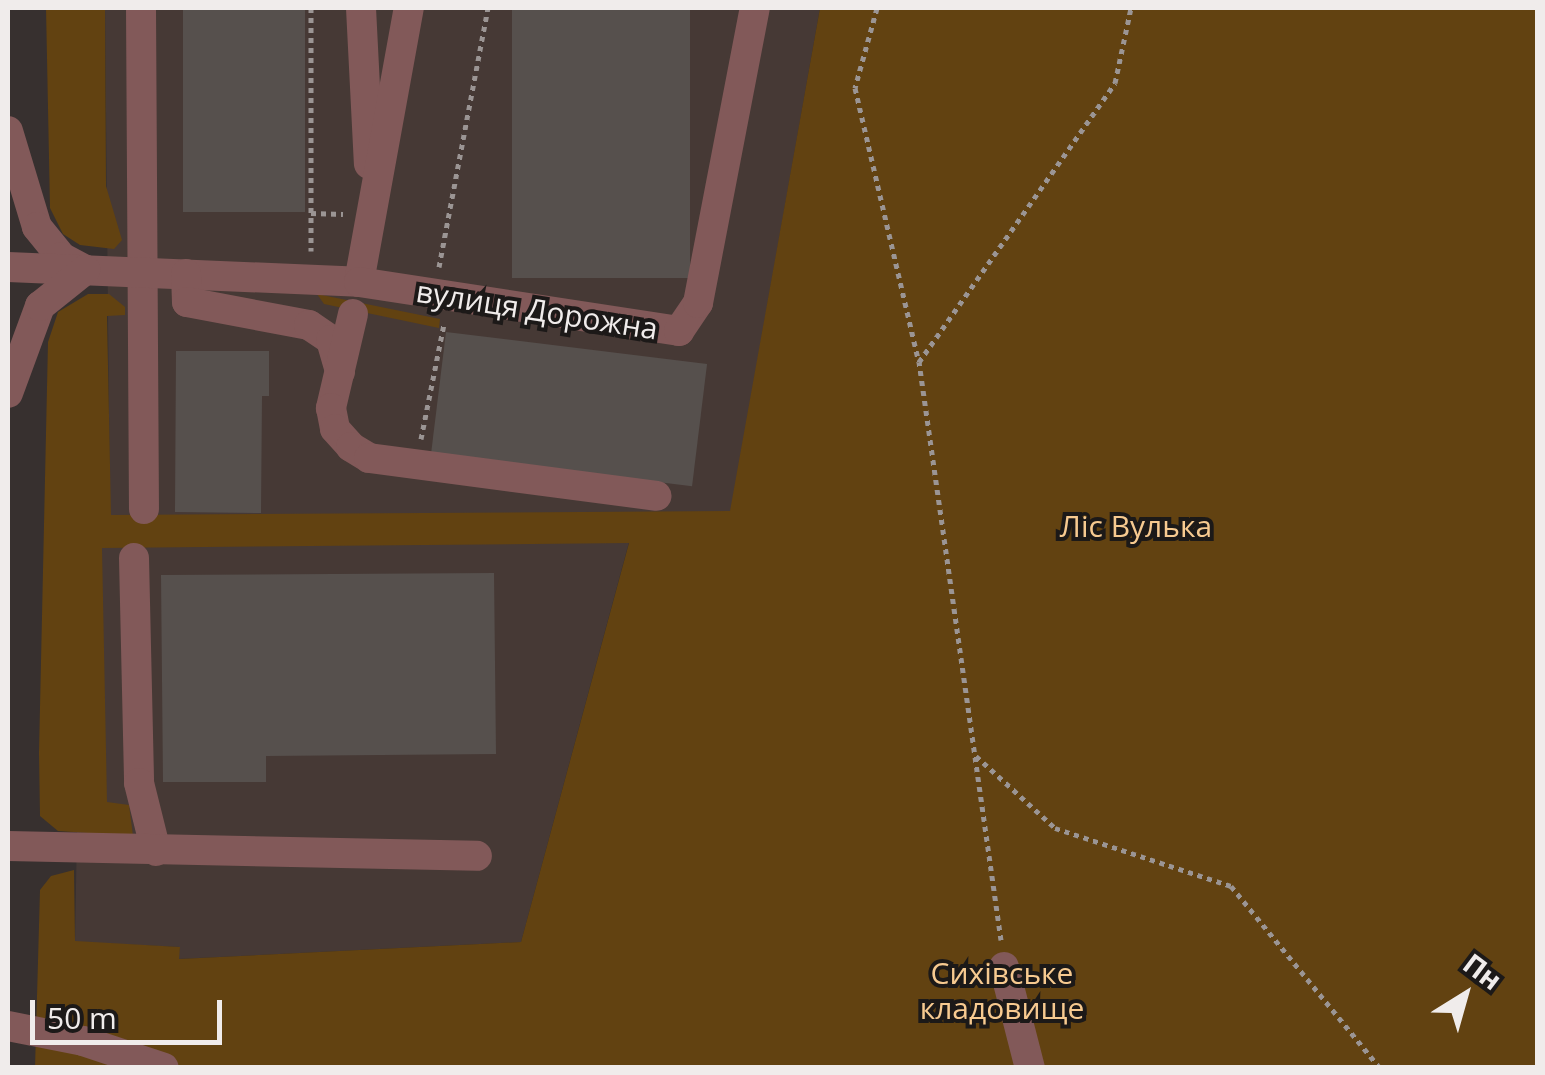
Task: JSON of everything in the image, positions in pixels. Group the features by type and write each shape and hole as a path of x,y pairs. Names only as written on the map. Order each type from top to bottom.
{"lane":[{"path":"141,8 144,509"},
{"path":"359,282 361,8"},
{"path":"361,212 409,8"},
{"name":"вулиця Дорожна","path":"8,267 359,282 679,331 698,304 755,8"},
{"path":"8,132 37,227 62,257 85,270 40,306 8,393"},
{"path":"186,274 187,302 309,326 331,340 340,374"},
{"path":"352,314 332,408 335,429 350,448 369,458 656,496"},
{"path":"134,558 138,782 156,851"},
{"path":"8,846 477,856"},
{"path":"1004,967 1030,1068"},
{"path":"8,1026 83,1040 164,1068"}],"path":[{"path":"311,8 312,251"},
{"path":"437,274 488,8"},
{"path":"877,8 854,88 919,362 1004,967"},
{"path":"919,362 1114,83 1130,8"},
{"path":"311,213 361,212"},
{"path":"416,464 444,324"},
{"path":"974,754 1055,828 1231,886 1380,1068"}],"shaded area":[{"path":"105,8 820,8 729,522 110,515"},
{"path":"629,542 521,942 178,959 180,947 75,942 82,547"}],"green space":[{"path":"46,8 105,8 106,186 122,240 114,249 80,245 63,234 50,208"},
{"name":"Ліс Вулька","path":"820,8 1537,8 1537,1067 35,1068 40,890 51,876 74,870 75,941 180,947 179,959 521,942 629,543 102,548 107,802 129,805 133,836 58,831 40,816 39,753 48,342 58,312 88,294 109,294 125,307 125,315 107,316 111,515 730,511"},
{"path":"317,294 440,319 439,328 324,304"}],"building":[{"path":"183,8 305,8 305,212 183,212"},
{"path":"512,8 690,8 690,278 512,278"},
{"path":"446,332 707,364 692,486 431,454"},
{"path":"176,351 269,351 269,396 262,396 261,513 175,512"},
{"path":"494,573 496,754 266,756 266,782 163,782 161,575"}],"park label":[{"name":"Сихівське кладовище","path":"1002,990"}]}
